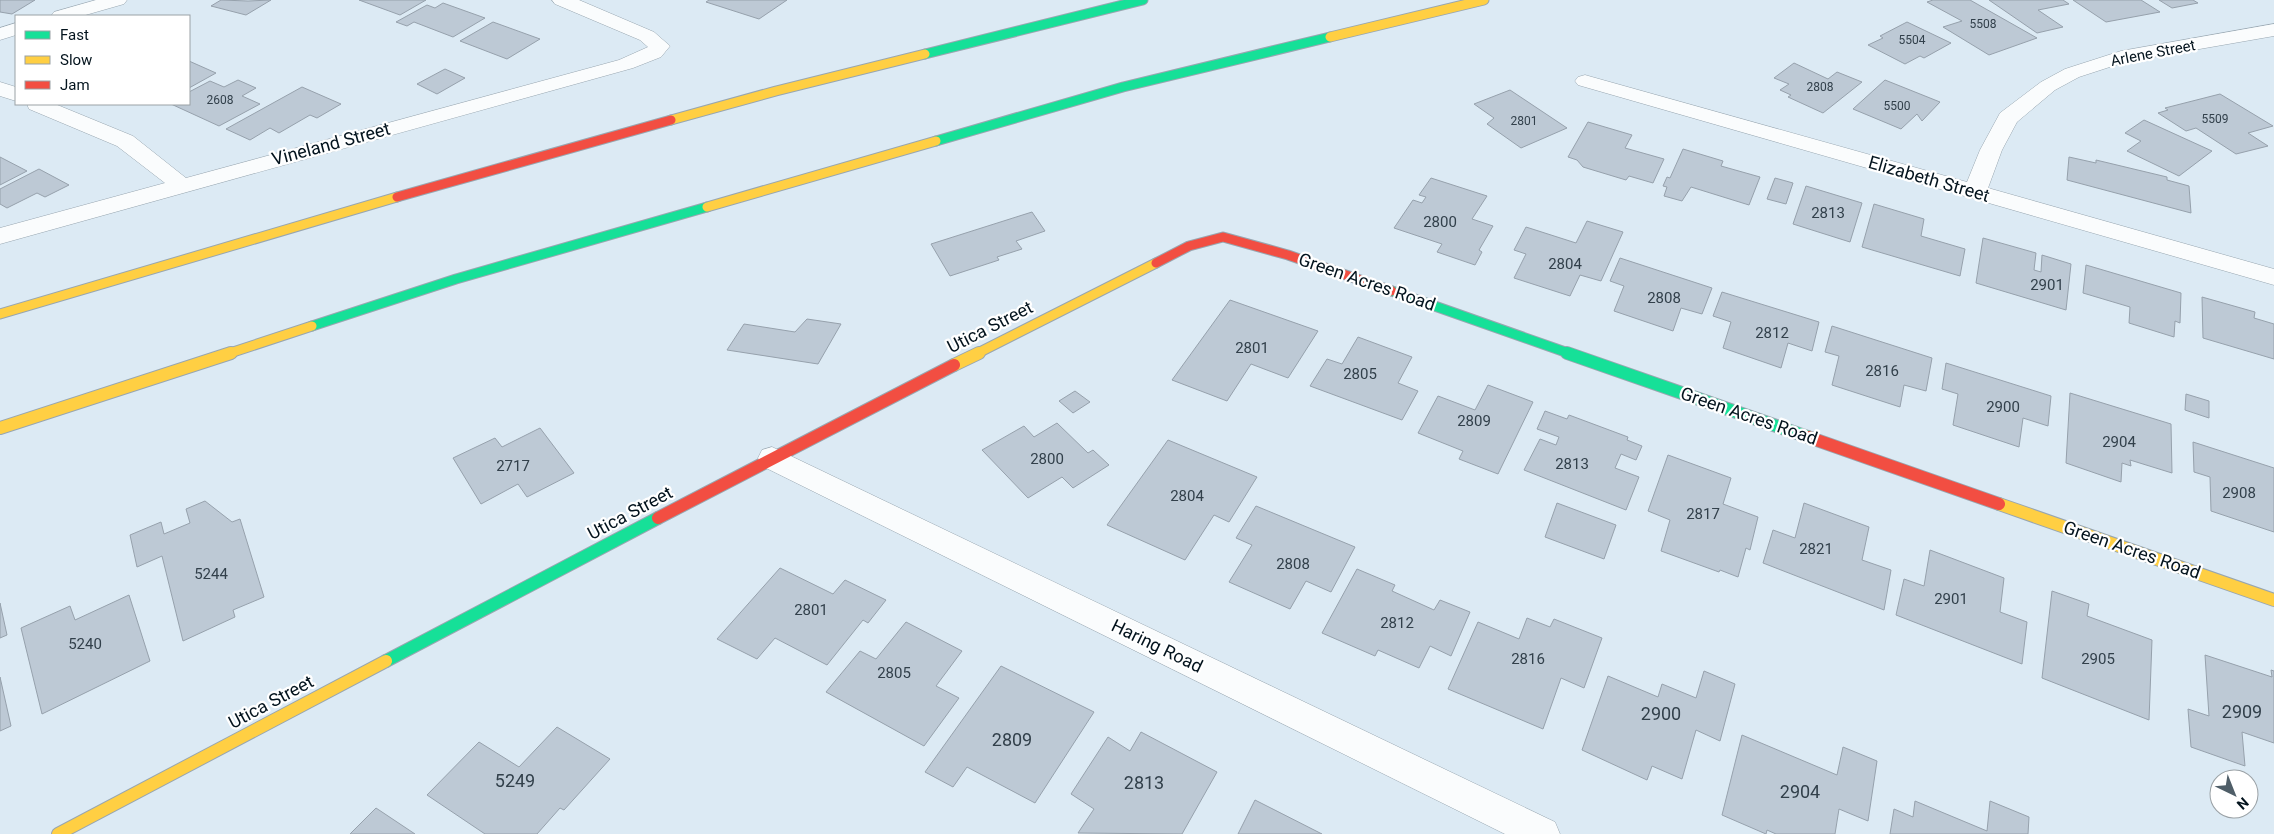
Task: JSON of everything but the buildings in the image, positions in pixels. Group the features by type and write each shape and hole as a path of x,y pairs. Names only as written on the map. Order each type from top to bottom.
{"main road":[{"path":"0,314 392,198 776,91 1143,0"},
{"path":"0,428 456,279 1123,87 1484,0"},
{"name":"Utica Street","path":"58,834 772,458 1189,246 1224,237"},
{"name":"Green Acres Road","path":"1224,237 1288,254 2274,600"}],"street":[{"path":"64,15 117,0"},
{"name":"Vineland Street","path":"0,236 626,64 654,53 660,46 647,36 562,0"},
{"path":"0,34 15,29"},
{"name":"Arlene Street","path":"1975,192 1991,150 2008,118 2048,86 2072,73 2121,57 2274,30"},
{"path":"2249,35 2274,44"},
{"name":"Elizabeth Street","path":"1585,81 2274,277"},
{"path":"0,88 15,95"},
{"path":"39,105 125,141 180,185"},
{"name":"Haring Road","path":"772,458 1542,834"}],"traffic: fast":[{"path":"925,54 1143,0"},
{"path":"936,141 1123,87 1330,37"},
{"path":"312,326 456,279 707,207"},
{"path":"1392,291 1808,437"},
{"path":"386,661 658,518"}],"traffic: slow":[{"path":"1330,37 1484,0"},
{"path":"671,120 776,91 925,54"},
{"path":"707,207 936,141"},
{"path":"0,314 397,197"},
{"path":"954,365 1156,263"},
{"path":"0,428 312,326"},
{"path":"1999,504 2274,600"},
{"path":"58,834 386,661"}],"traffic: jam":[{"path":"397,197 671,120"},
{"path":"1156,263 1189,246 1223,237 1288,255 1392,291"},
{"path":"658,518 954,365"},
{"path":"1808,437 1999,504"}]}
